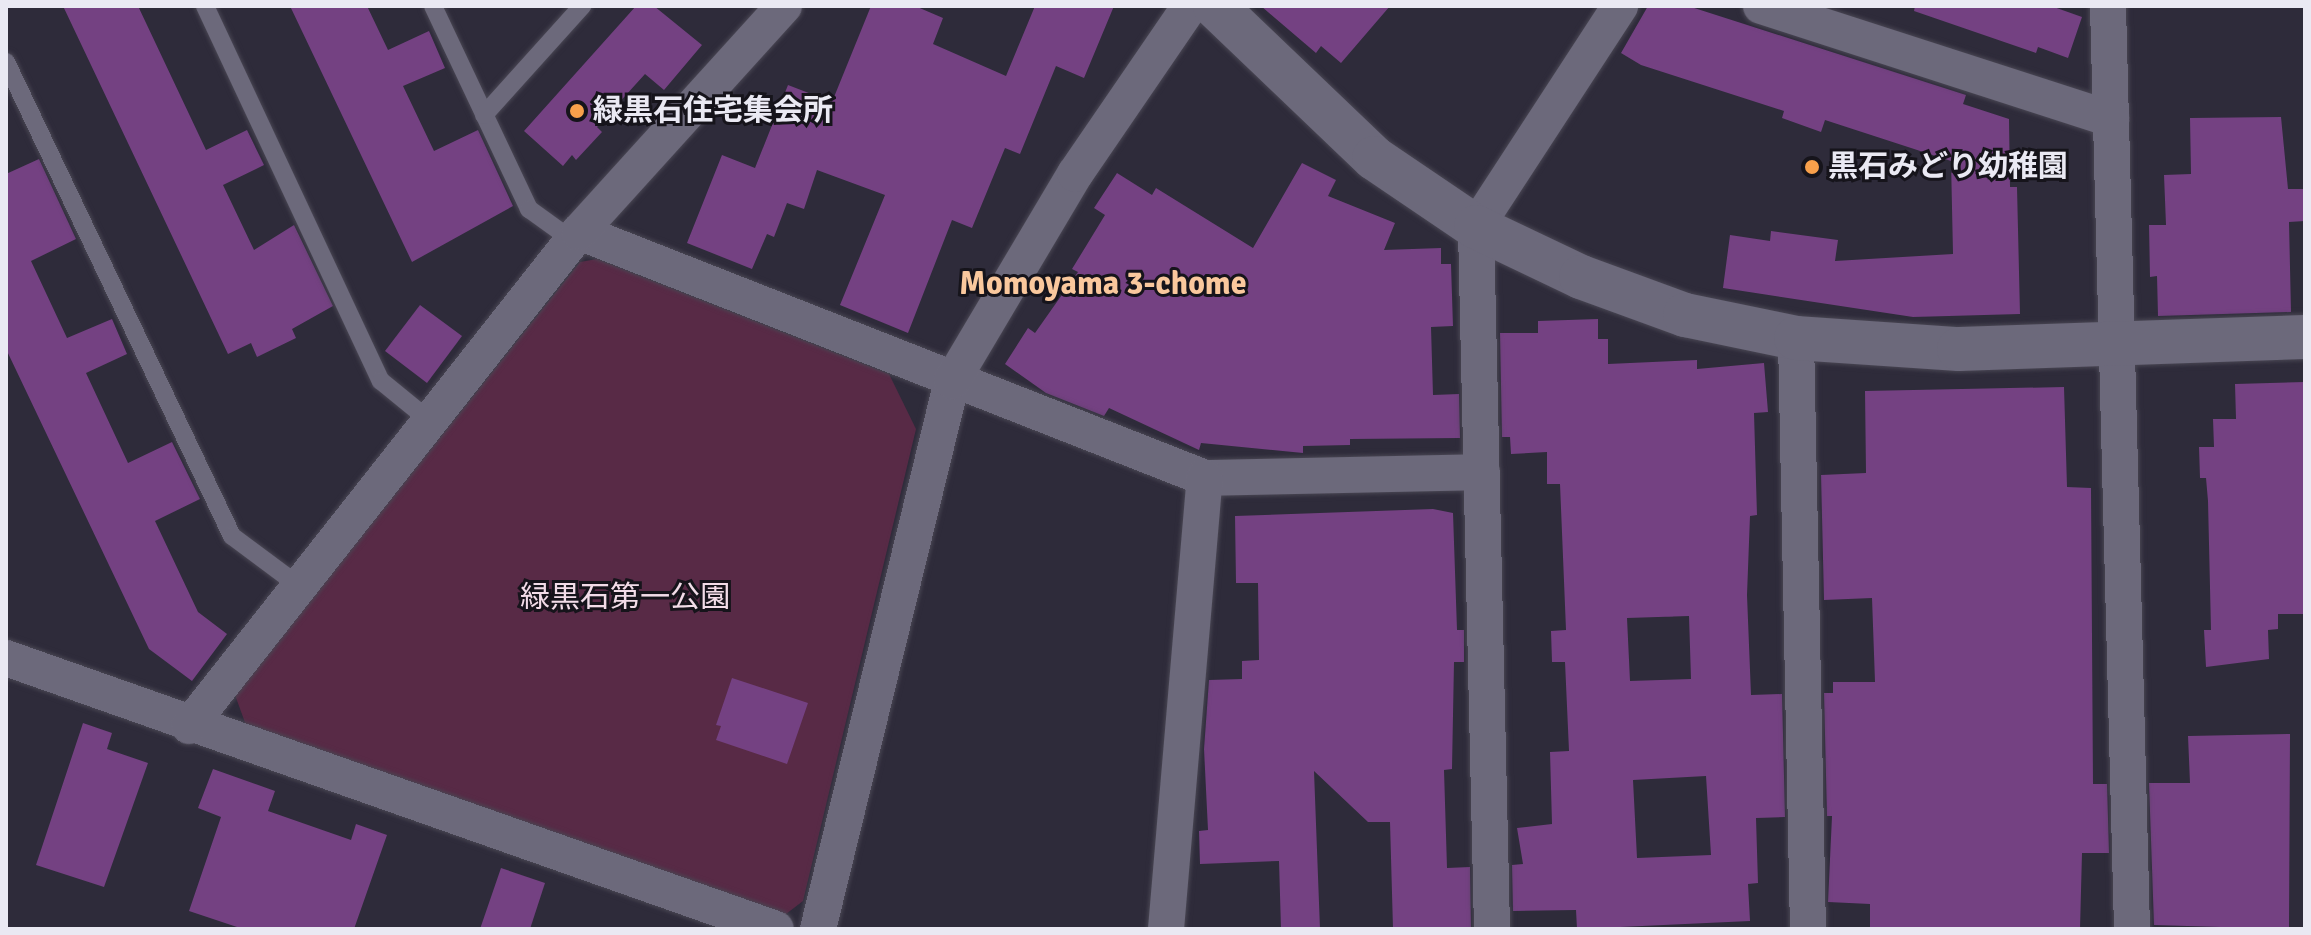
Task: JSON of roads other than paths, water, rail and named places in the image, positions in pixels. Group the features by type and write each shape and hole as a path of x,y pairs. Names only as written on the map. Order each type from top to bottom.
{"street":[{"path":"189,726 576,236 784,6"},
{"path":"818,929 952,381 1075,174 1190,6"},
{"path":"1215,6 1374,158 1476,227 1636,298 1736,328 1796,338 1959,349 2305,337"},
{"path":"1492,929 1476,227 1620,6"},
{"path":"1761,6 2111,119"},
{"path":"2108,6 2132,929"},
{"path":"576,236 1205,478 1482,472"},
{"path":"1796,338 1808,929"},
{"path":"1166,929 1205,478"},
{"path":"6,658 189,726 776,929"}],"lane":[{"path":"205,6 381,381 430,421"},
{"path":"433,6 529,209 576,236"},
{"path":"484,115 582,6"},
{"path":"6,62 232,536 299,586"}],"place":[{"name":"緑黒石住宅集会所","path":"577,111"},
{"name":"黒石みどり幼稚園","path":"1812,167"}],"district":[{"name":"Momoyama 3-chome","path":"1103,284"}],"park label":[{"name":"緑黒石第一公園","path":"625,598"}]}
